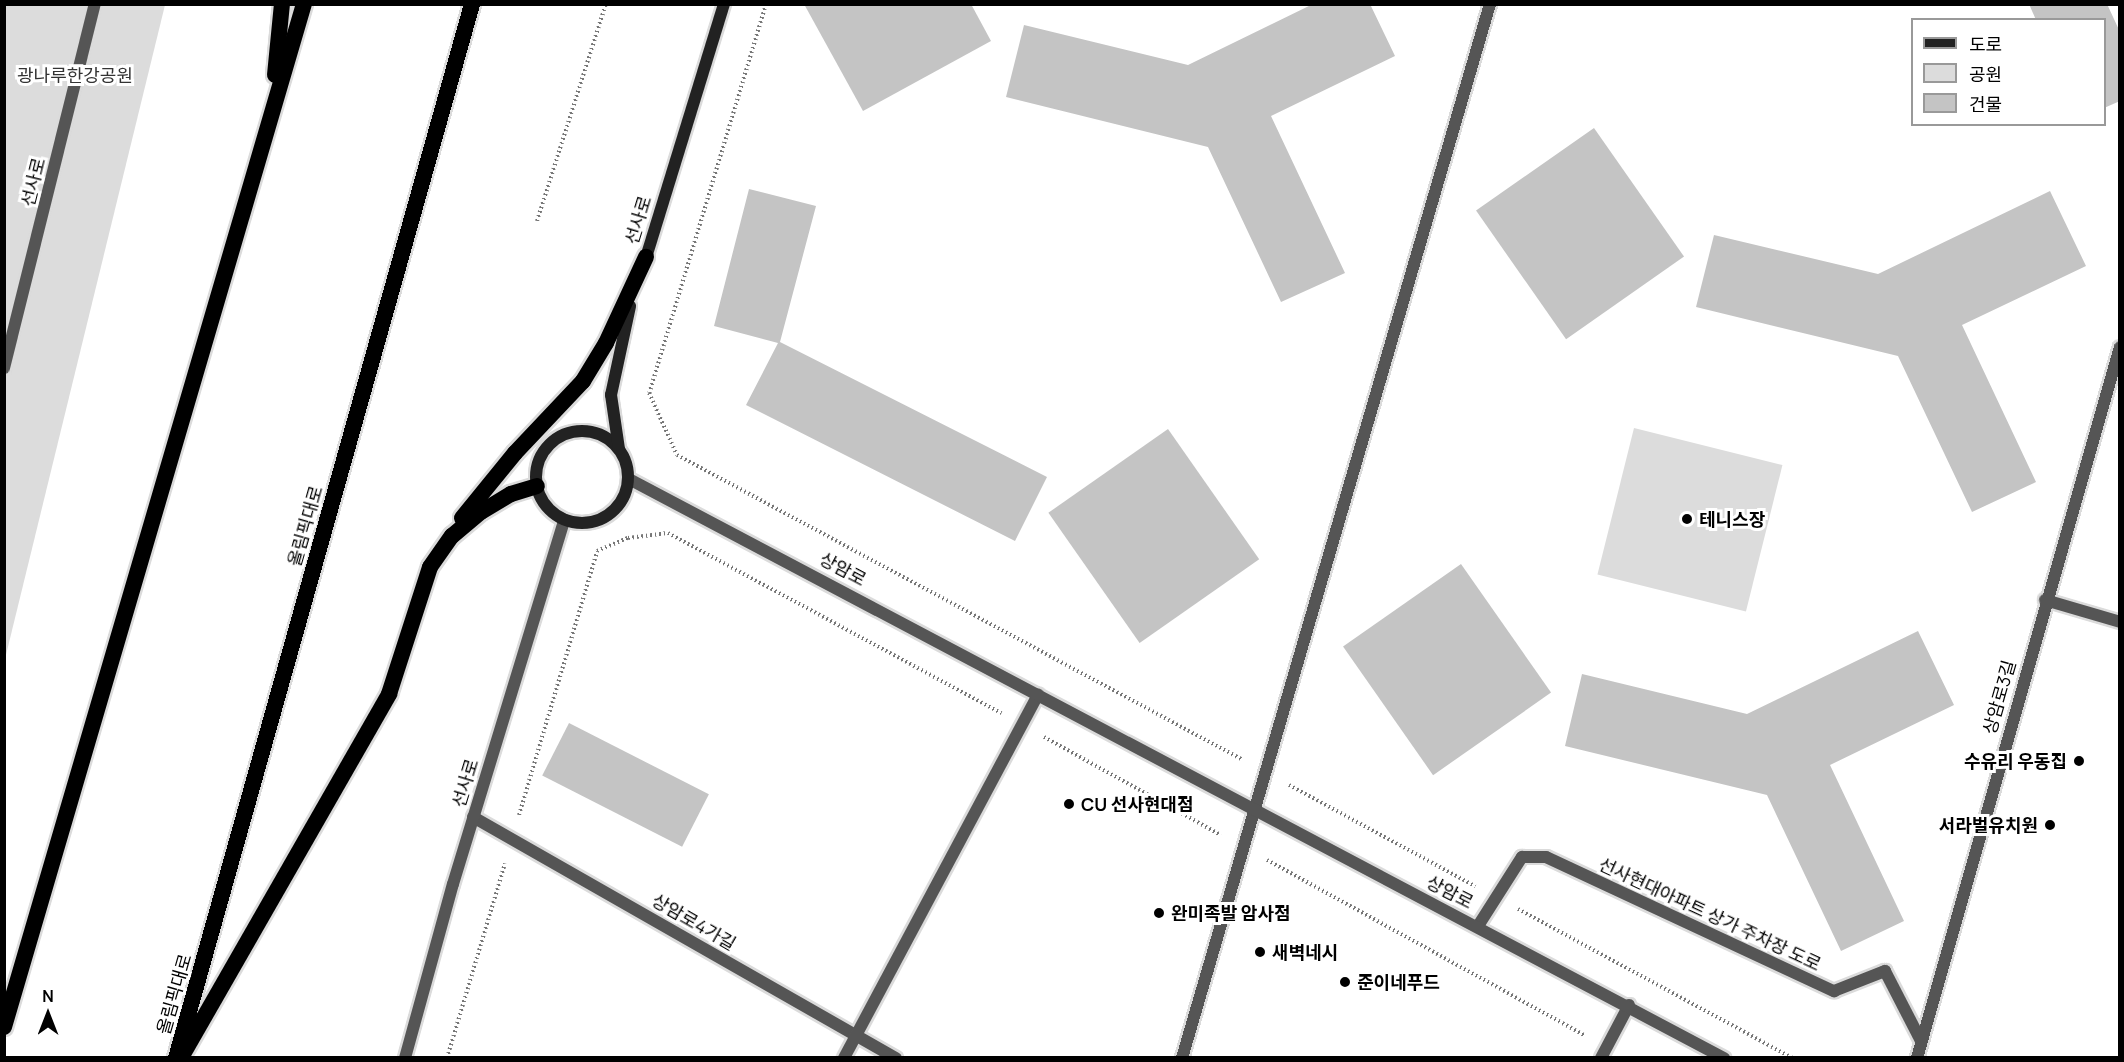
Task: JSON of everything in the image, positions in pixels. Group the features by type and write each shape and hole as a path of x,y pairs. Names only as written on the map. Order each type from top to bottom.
{"highway":[{"path":"271,113 282,4"},
{"path":"4,1027 304,4"},
{"name":"올림픽대로","path":"176,1058 472,4"},
{"path":"181,1058 389,694 430,567 457,525 515,453 583,381 606,343 645,257"},
{"path":"430,567 452,536 481,512 511,494 537,486"}],"main road":[{"name":"선사로","path":"620,449 612,418 613,377 621,336 724,4"},
{"path":"577,431 593,432 620,449 629,478 626,494 607,517 578,524 564,520 542,500 537,486 540,457 562,436 577,431"}],"street":[{"name":"선사로","path":"4,368 95,4"},
{"path":"1182,1058 1490,4"},
{"name":"상암로3길","path":"1917,1058 2045,600 2120,347"},
{"name":"상암로","path":"629,478 1253,810 1629,1005 1724,1058"},
{"name":"선사로","path":"405,1058 473,817 564,520"},
{"path":"2045,600 2120,622"},
{"path":"844,1058 1038,694"},
{"name":"상암로4가길","path":"473,817 896,1058"},
{"name":"선사현대아파트 상가 주차장 도로","path":"1478,926 1522,857 1546,857 1834,991 1885,971 1921,1041"},
{"path":"1604,1052 1629,1005"}],"path":[{"path":"537,221 606,4"},
{"path":"766,4 649,393 677,454 1792,1058"},
{"path":"447,1058 597,551 628,538 668,533 1243,846 1604,1052"}],"green space":[{"name":"광나루한강공원","path":"5,5 165,5 5,659"},
{"name":"테니스장","path":"1634,428 1782,465 1746,612 1597,575"}],"building":[{"path":"804,4 971,4 991,41 863,111"},
{"path":"1313,4 1370,4 1395,56 1271,116 1345,273 1281,302 1208,147 1006,97 1024,25 1188,65"},
{"path":"2029,4 2107,4 2120,32 2120,101 2106,107 2106,18 2035,18"},
{"path":"1594,128 1684,257 1566,339 1476,211"},
{"path":"749,189 816,206 780,342 1047,477 1015,541 746,405 778,343 714,326"},
{"path":"2050,191 2086,266 1962,325 2036,482 1972,512 1898,356 1696,307 1714,235 1878,274"},
{"path":"1168,429 1259,559 1140,643 1048,513"},
{"path":"1461,564 1551,693 1433,775 1343,647"},
{"path":"1918,631 1954,705 1830,765 1904,921 1841,951 1767,795 1565,746 1582,674 1747,714"},
{"path":"569,723 709,794 682,847 542,776"}],"place":[{"name":"테니스장","path":"1687,519"},
{"name":"수유리 우동집","path":"2079,761"},
{"name":"CU 선사현대점","path":"1069,804"},
{"name":"서라벌유치원","path":"2050,825"},
{"name":"완미족발 암사점","path":"1159,913"},
{"name":"새벽네시","path":"1260,952"},
{"name":"준이네푸드","path":"1345,982"}]}
